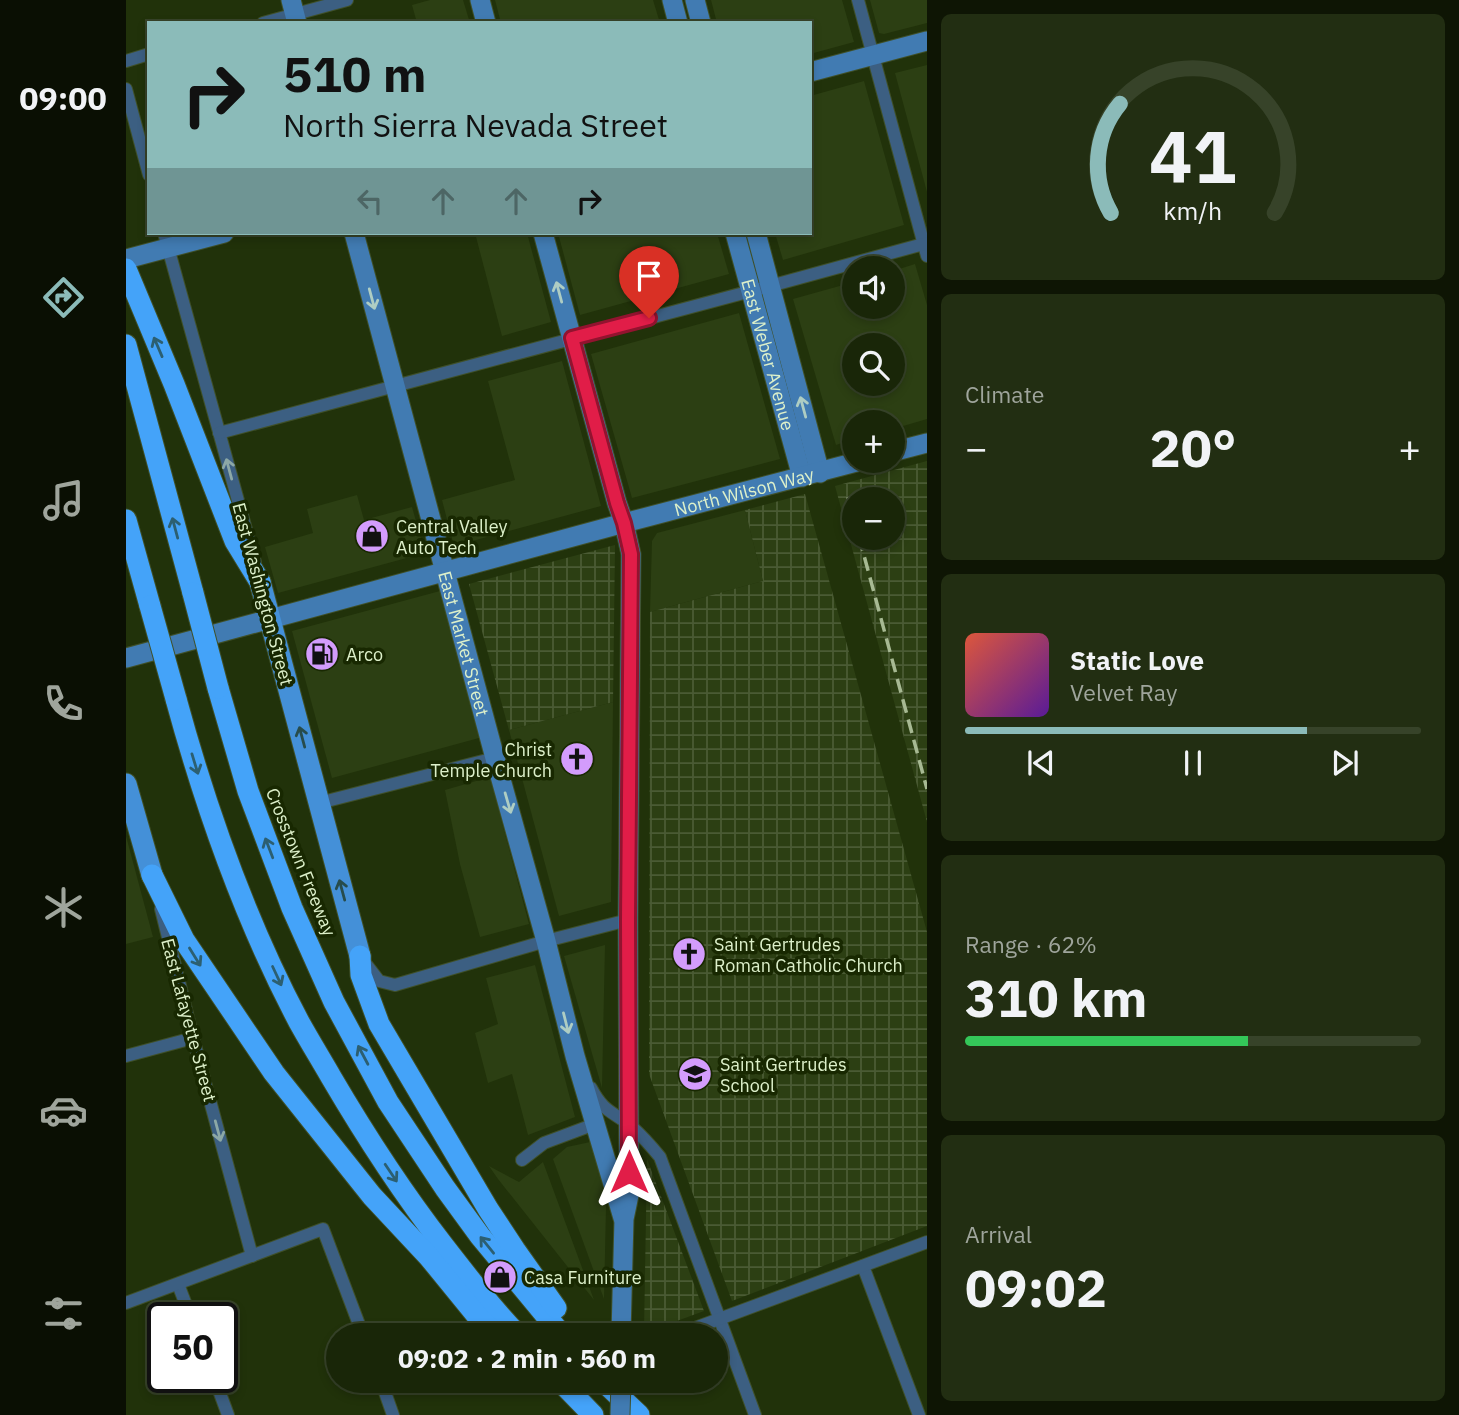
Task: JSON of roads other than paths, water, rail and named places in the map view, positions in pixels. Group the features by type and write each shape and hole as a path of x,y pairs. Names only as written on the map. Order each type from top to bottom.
{"highway":[{"path":"126,269 235,541 260,582"},
{"name":"Crosstown Freeway","path":"126,345 248,791 292,908 334,1002 388,1102 480,1236 552,1323"},
{"path":"126,520 196,769 216,830 254,925 299,1022 361,1129 398,1183 468,1277 508,1323"},
{"path":"152,875 184,940 274,1073 372,1196 429,1257 484,1323"},
{"path":"360,956 361,975 379,1024 488,1209 564,1323"},
{"path":"572,1393 593,1415"},
{"path":"616,1393 639,1415"}],"main road":[{"path":"480,0 485,21"},
{"path":"672,0 677,21"},
{"path":"695,0 700,21"},
{"path":"812,71 927,41"},
{"path":"126,259 166,240 207,235"},
{"name":"East Market Street","path":"355,235 575,1056 624,1219"},
{"path":"544,235 631,554 628,920 630,1125 621,1323"},
{"name":"East Weber Avenue","path":"736,235 761,289 811,475"},
{"name":"East Weber Avenue","path":"757,235 761,289"},
{"path":"905,449 927,443"},
{"name":"North Wilson Way","path":"126,658 842,466"},
{"name":"East Washington Street","path":"260,582 360,956"},
{"name":"East Lafayette Street","path":"126,784 152,875"},
{"path":"620,1415 621,1393"}],"street":[{"path":"269,21 294,12 347,0"},
{"path":"219,433 926,247 858,0"},
{"path":"126,61 147,55"},
{"path":"126,89 147,168"},
{"name":"East Washington Street","path":"166,240 260,582"},
{"path":"319,803 495,758"},
{"name":"East Lafayette Street","path":"152,875 252,1256"},
{"path":"360,956 379,981 395,985 628,920"},
{"path":"126,1056 193,1038"},
{"name":"East Market Street","path":"575,1056 598,1101 608,1112 630,1125 660,1157 755,1415"},
{"path":"522,1160 544,1143 595,1124"},
{"path":"126,1303 323,1229 358,1323"},
{"path":"708,1323 927,1242"},
{"path":"863,1266 919,1415"},
{"path":"178,1283 185,1302"},
{"path":"220,1393 228,1415"},
{"path":"386,1393 394,1415"}],"railway":[{"path":"863,550 927,789"}],"place":[{"name":"Central Valley Auto Tech","path":"372,536"},
{"name":"Arco","path":"322,654"},
{"name":"Christ Temple Church","path":"577,759"},
{"name":"Saint Gertrudes Roman Catholic Church","path":"689,954"},
{"name":"Saint Gertrudes School","path":"695,1074"},
{"name":"Casa Furniture","path":"500,1277"}]}
